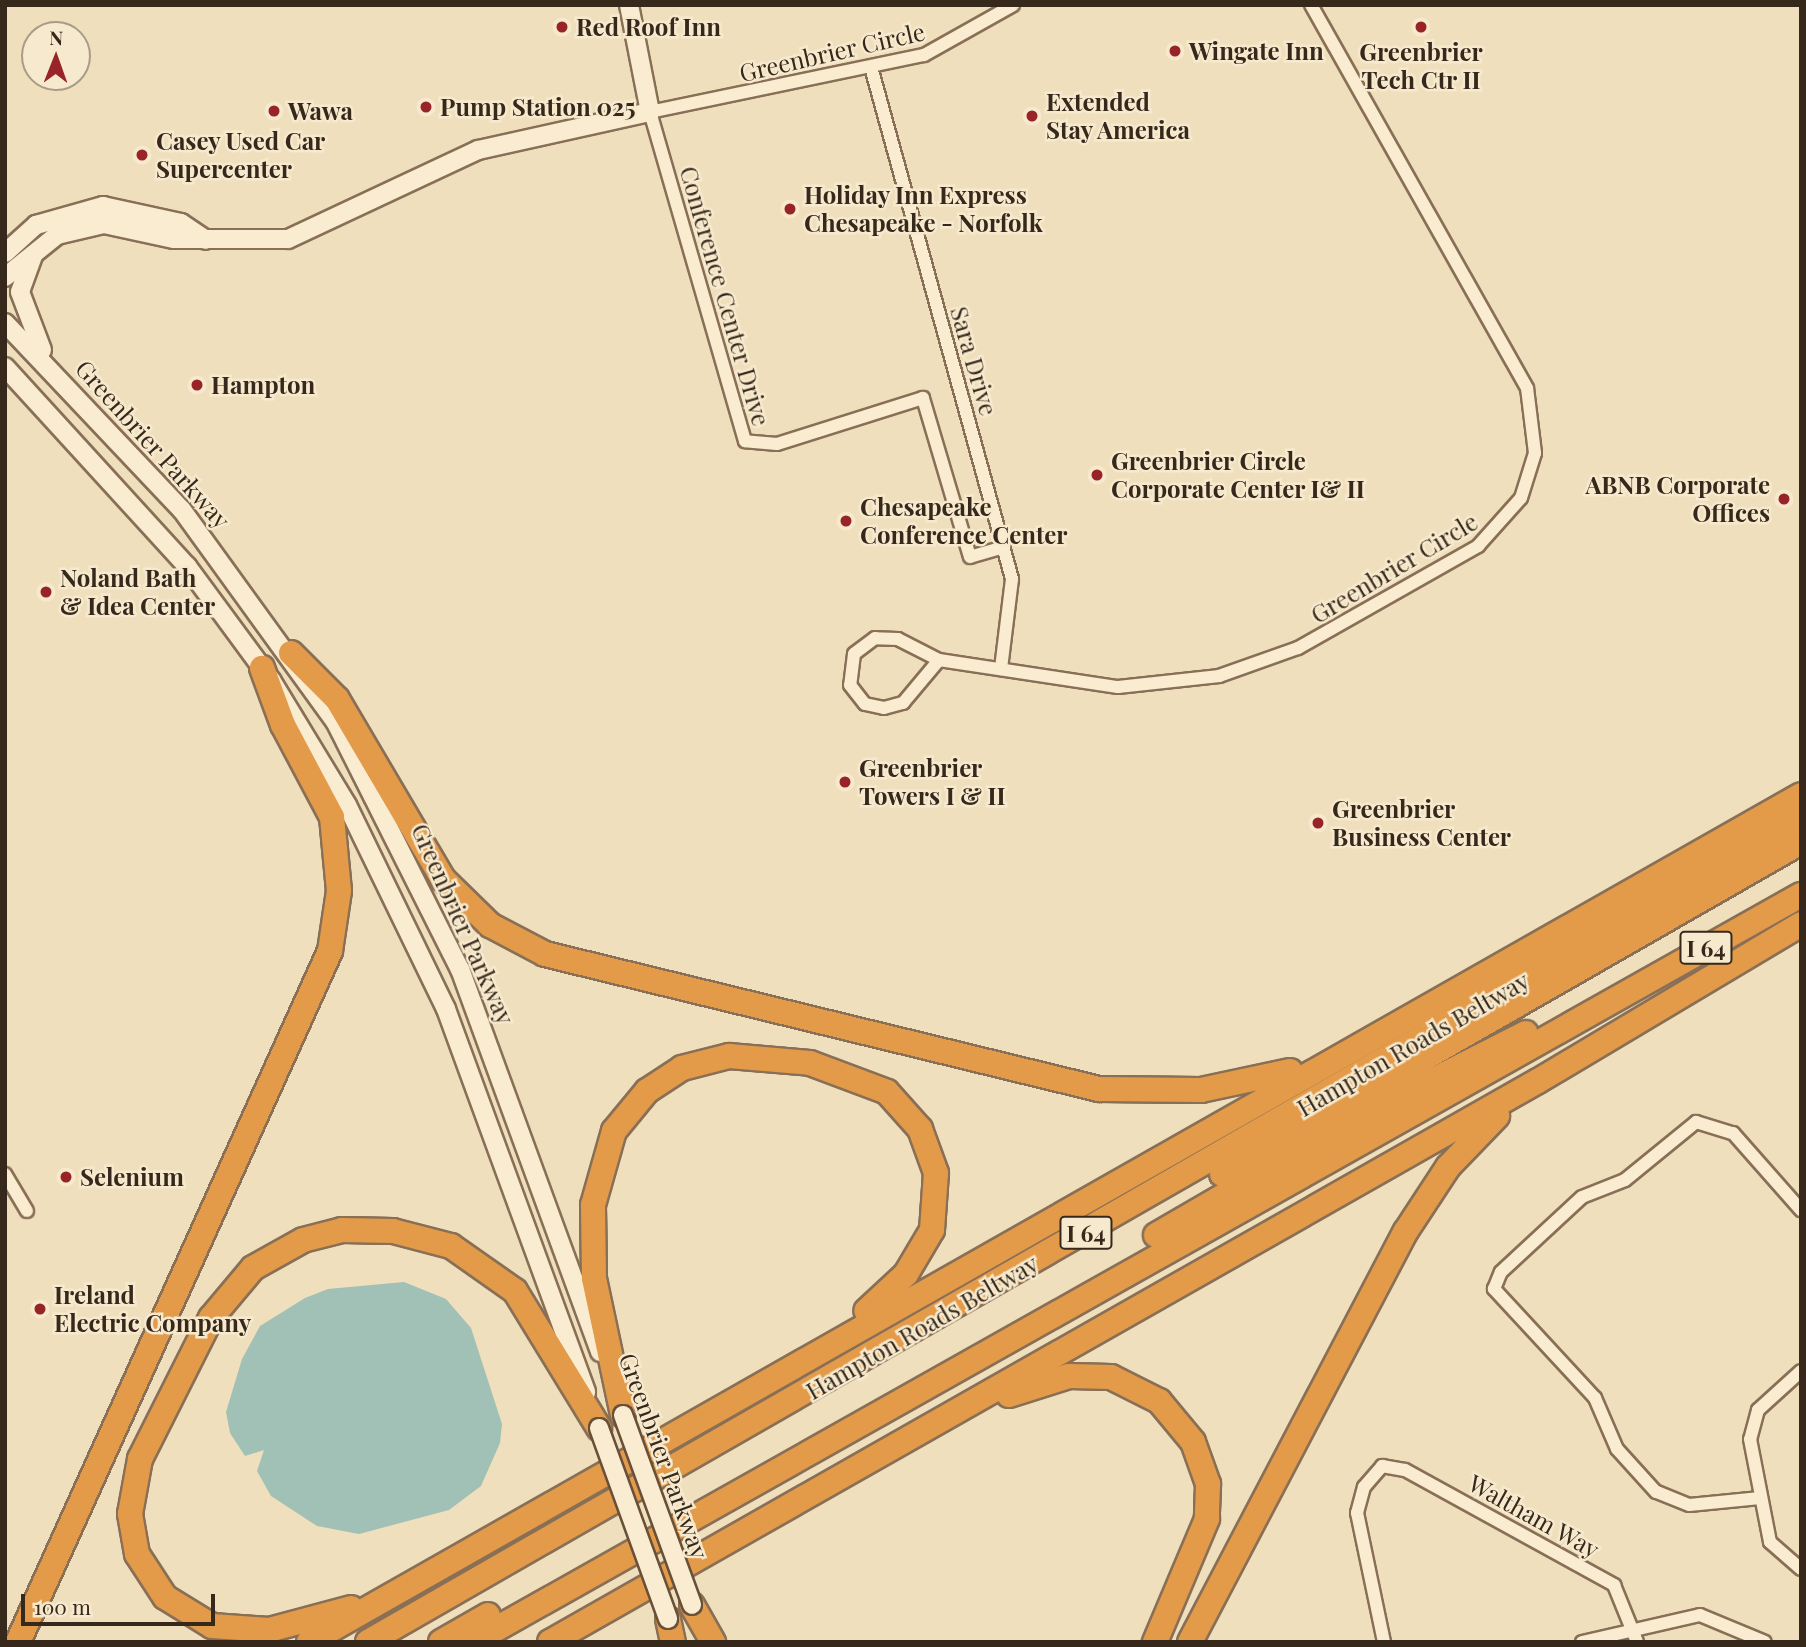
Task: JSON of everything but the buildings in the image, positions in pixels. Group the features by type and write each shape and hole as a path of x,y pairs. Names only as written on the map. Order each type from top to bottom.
{"highway":[{"path":"291,653 338,699 443,879 490,925 545,954 1123,1091 1201,1090 1262,1080 1368,1038"},
{"path":"19,1642 330,951 339,880 332,817 283,725 262,668"},
{"path":"309,1642 1368,1038 1801,795"},
{"name":"Hampton Roads Beltway","path":"368,1642 1801,820"},
{"path":"400,1642 1801,842"},
{"name":"Hampton Roads Beltway","path":"473,1642 1801,895"},
{"path":"554,1640 1576,1058 1801,924"},
{"path":"441,1642 1351,1122 1491,1047 1611,1000"},
{"path":"623,1415 591,1252 598,1175 614,1131 635,1102 658,1082 706,1059 776,1057 854,1075 897,1099 924,1136 937,1200 927,1242 906,1274 829,1345"},
{"path":"1190,1642 1426,1196 1496,1116 1576,1058"},
{"path":"395,1595 269,1630 229,1630 177,1607 137,1554 130,1507 140,1459 215,1311 253,1268 303,1240 342,1230 393,1231 451,1246 515,1291 599,1428"},
{"path":"897,1446 1024,1389 1069,1376 1111,1377 1159,1401 1199,1452 1208,1508 1202,1542 1155,1642"},
{"path":"692,1605 713,1642"}],"main road":[{"path":"5,277 40,244 104,224 206,240 288,239 478,150 650,112 629,5"},
{"path":"5,240 70,211 120,207 181,223 206,240"},
{"path":"5,253 36,225"},
{"path":"40,244 20,292 26,320 50,366"},
{"name":"Greenbrier Parkway","path":"5,323 50,366 159,482 291,653 371,785 441,923 705,1642"},
{"name":"Greenbrier Parkway","path":"5,367 157,529 262,668 347,805 426,961 673,1634"}],"street":[{"name":"Greenbrier Circle","path":"650,112 871,67 943,47 1013,5"},
{"name":"Greenbrier Circle","path":"939,660 895,707 865,704 850,685 854,654 875,638 898,639 939,660 1118,687 1177,684 1258,664 1478,547 1521,498 1535,453 1527,388 1311,5"},
{"name":"Sara Drive","path":"871,67 1004,547 1012,594 1001,668"},
{"name":"Conference Center Drive","path":"650,112 745,442 777,444 923,398 970,557 1004,547"},
{"path":"1760,1498 1689,1505 1656,1492 1617,1449 1595,1398 1494,1289 1501,1272 1582,1197 1625,1180 1696,1122 1734,1133 1798,1192 1801,1210"},
{"path":"5,1174 27,1211"},
{"path":"1801,1371 1758,1410 1752,1424 1760,1498 1770,1542 1801,1569"},
{"name":"Waltham Way","path":"1384,1642 1357,1513 1376,1469 1405,1470 1614,1586 1636,1636"},
{"path":"1582,1642 1636,1636 1700,1615 1765,1642"}],"water":[{"path":"404,1282 446,1299 471,1328 502,1424 500,1443 481,1486 449,1510 359,1534 317,1526 271,1496 257,1471 264,1450 245,1456 230,1433 226,1412 242,1359 260,1326 305,1298 328,1289"}],"place":[{"name":"Red Roof Inn","path":"562,27"},
{"name":"Greenbrier Tech Ctr II","path":"1421,27"},
{"name":"Wingate Inn","path":"1175,51"},
{"name":"Pump Station 025","path":"426,107"},
{"name":"Wawa","path":"274,111"},
{"name":"Extended Stay America","path":"1032,116"},
{"name":"Casey Used Car Supercenter","path":"142,155"},
{"name":"Holiday Inn Express Chesapeake - Norfolk","path":"790,209"},
{"name":"Hampton","path":"197,385"},
{"name":"Greenbrier Circle Corporate Center I& II","path":"1097,475"},
{"name":"ABNB Corporate Offices","path":"1784,499"},
{"name":"Chesapeake Conference Center","path":"846,521"},
{"name":"Noland Bath & Idea Center","path":"46,592"},
{"name":"Greenbrier Towers I & II","path":"845,782"},
{"name":"Greenbrier Business Center","path":"1318,823"},
{"name":"Selenium","path":"66,1177"},
{"name":"Ireland Electric Company","path":"40,1309"}]}
